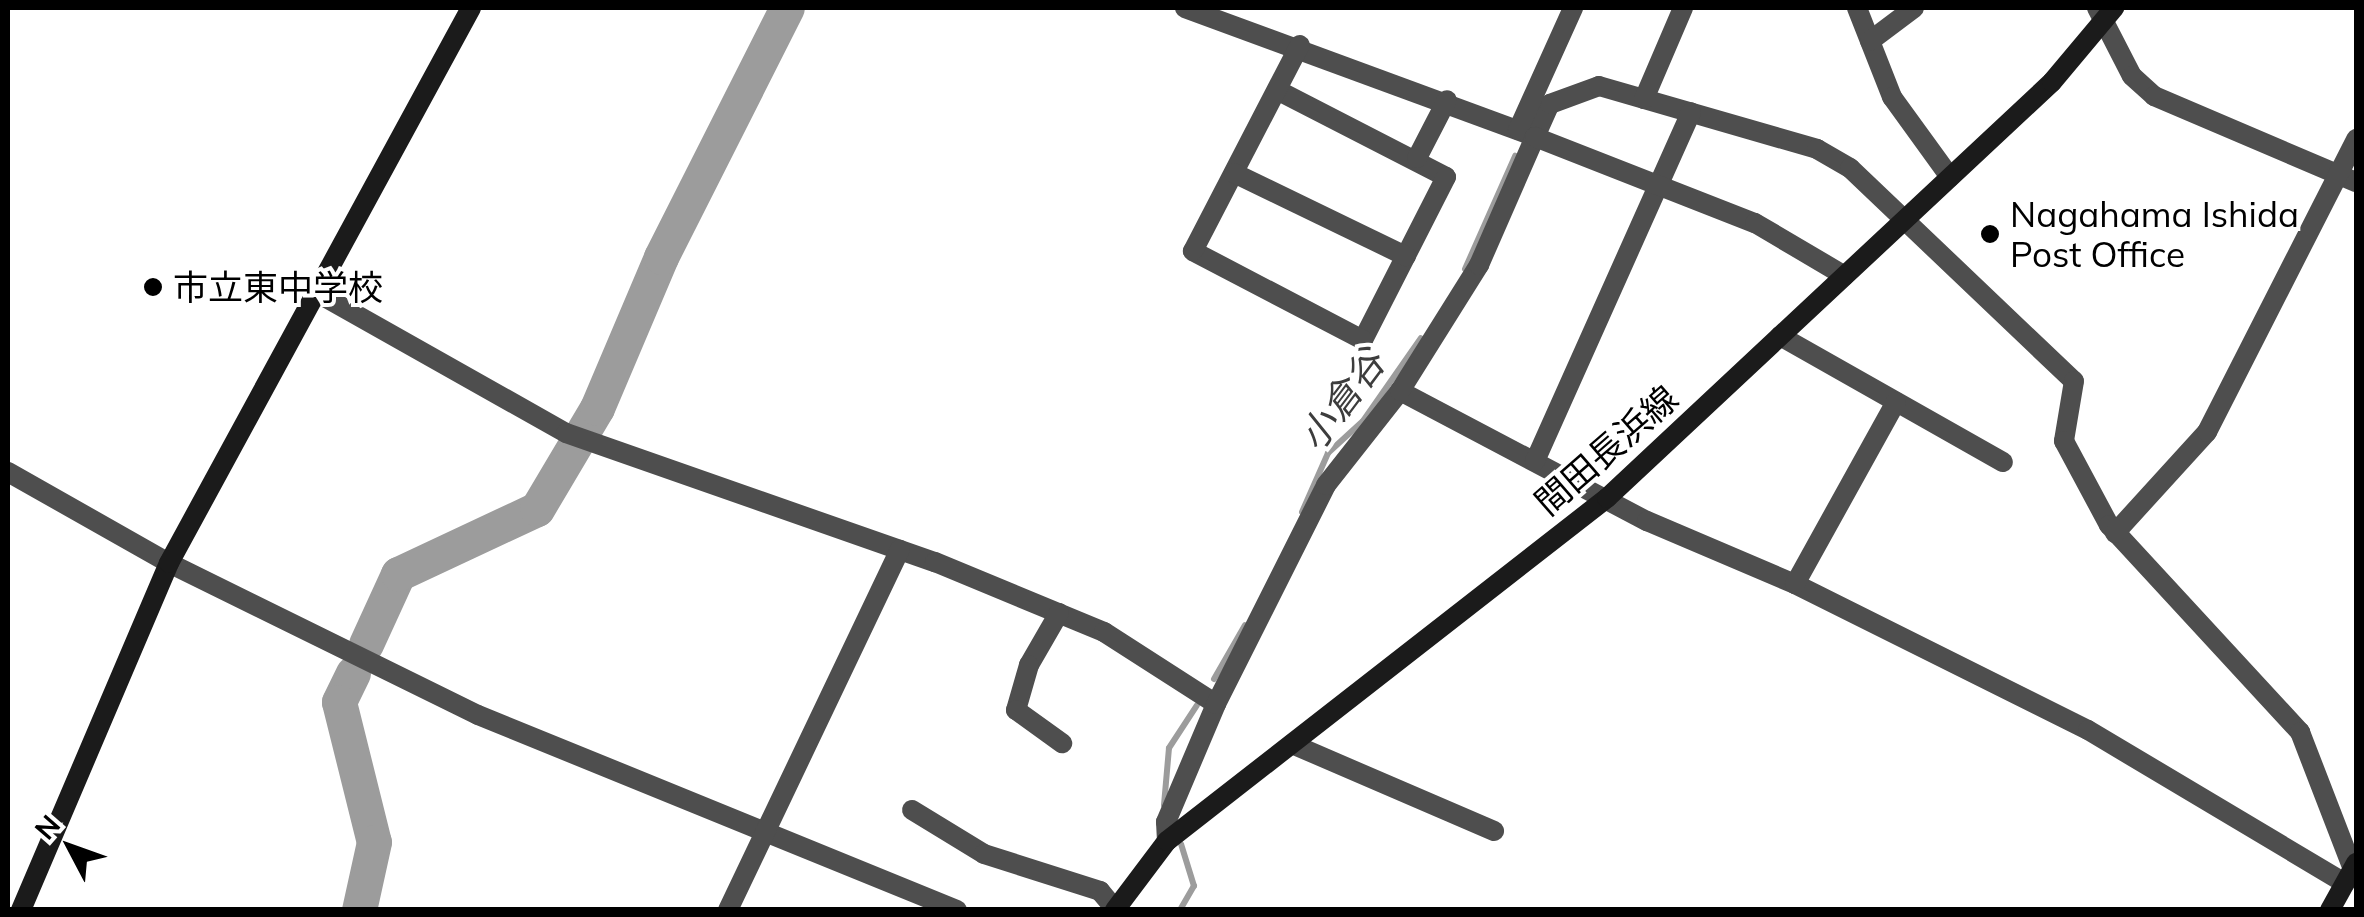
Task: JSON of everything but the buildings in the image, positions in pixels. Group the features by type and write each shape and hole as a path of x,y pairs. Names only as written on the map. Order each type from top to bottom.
{"main road":[{"path":"21,910 169,563 471,8"},
{"name":"間田長浜線","path":"1115,909 1167,841 1607,498 2052,82 2105,11"},
{"path":"2332,909 2352,872"}],"street":[{"path":"1167,841 1166,822 1216,704 1326,485 1400,391 1479,265 1573,8"},
{"path":"1644,99 1683,8"},
{"path":"1856,8 1892,97 1950,177"},
{"path":"1870,41 1914,8"},
{"path":"1192,9 1447,100 1756,223 1845,276"},
{"path":"2105,11 2132,76 2154,96 2347,179"},
{"path":"1277,90 1417,158 1446,177 1363,340 1193,252 1300,45"},
{"path":"1527,133 1550,104 1568,92 1600,86 1817,150 1907,218 2074,380 2064,441 2115,533 2300,732 2352,872"},
{"path":"1417,158 1447,100"},
{"path":"1535,461 1691,112"},
{"path":"2115,533 2207,432 2347,179 2356,138"},
{"path":"1234,173 1406,256"},
{"path":"314,291 590,444 900,550 1059,613 1163,664 1216,704"},
{"path":"1780,336 2002,462"},
{"path":"1400,391 1607,498 1795,584 2088,730 2352,872"},
{"path":"1795,584 1896,402"},
{"path":"8,472 169,563 478,716 957,910"},
{"path":"728,910 900,550"},
{"path":"1059,613 1029,665 1016,710 1062,744"},
{"path":"1292,744 1494,831"},
{"path":"912,810 984,854 1100,891 1115,909"}],"waterway":[{"path":"366,644 398,574 537,509 597,408 661,257 787,8"},
{"name":"小倉谷","path":"1465,269 1515,156"},
{"name":"小倉谷","path":"1302,512 1328,453 1363,421 1421,338"},
{"name":"小倉谷","path":"1214,679 1245,625"},
{"path":"353,673 339,702 374,842 359,910"},
{"name":"小倉谷","path":"1164,805 1169,748 1197,705"},
{"name":"小倉谷","path":"1180,910 1194,886 1181,844"}],"place":[{"name":"Nagahama Ishida Post Office","path":"1990,234"},
{"name":"市立東中学校","path":"153,287"}]}
